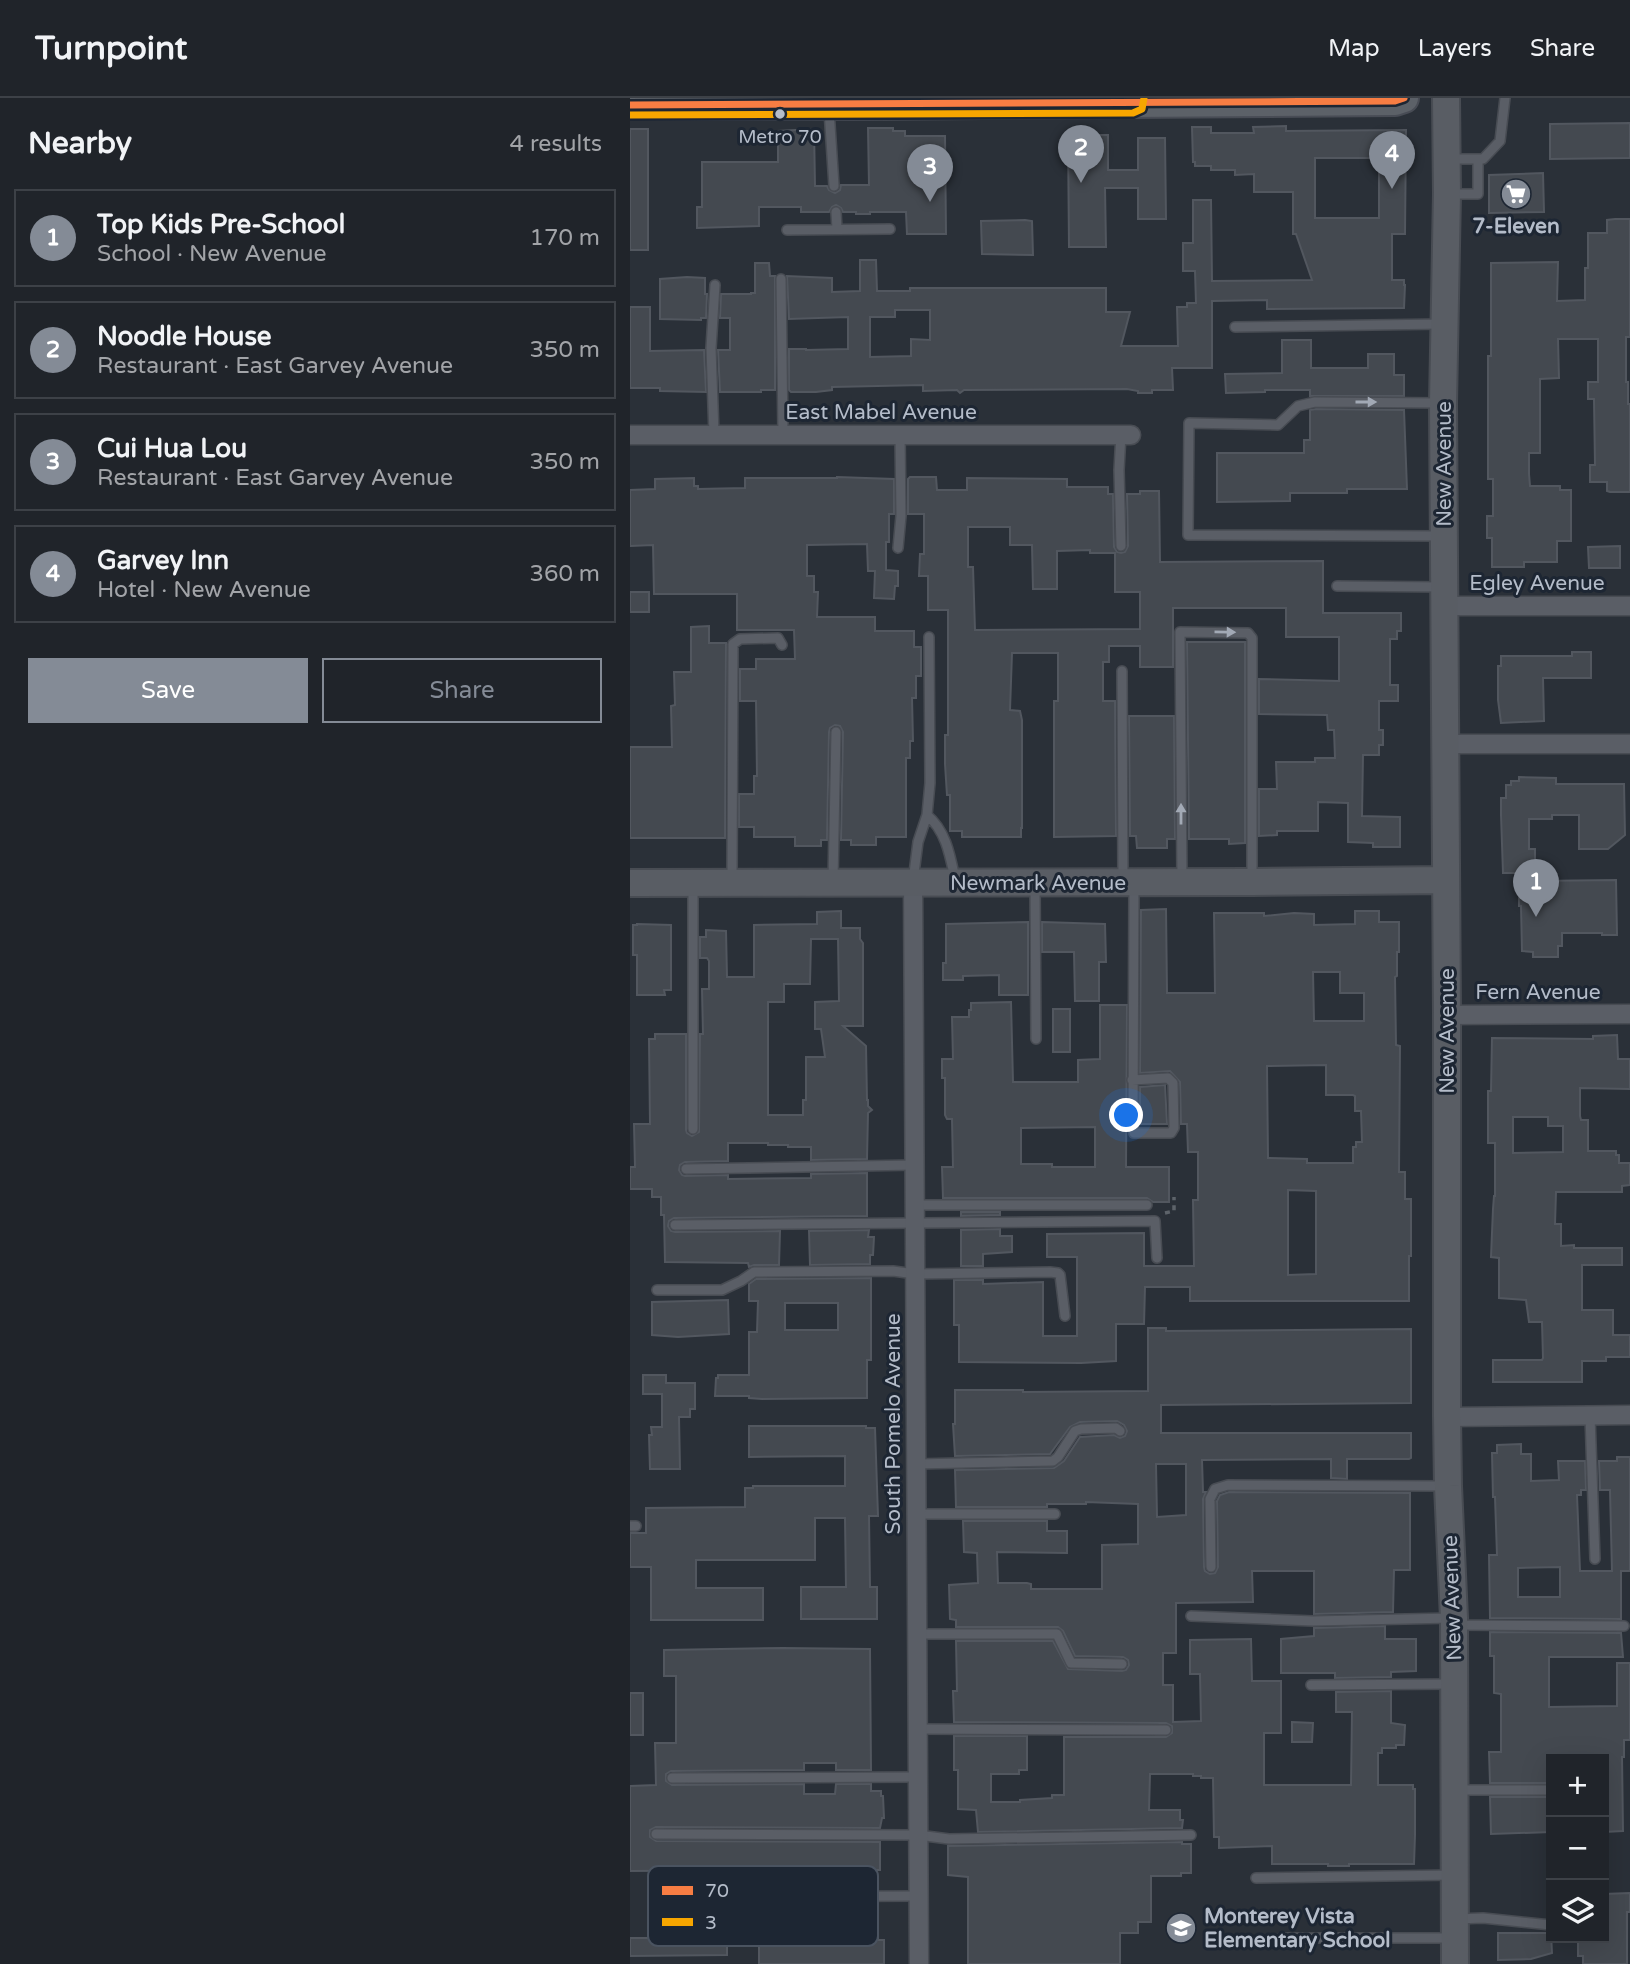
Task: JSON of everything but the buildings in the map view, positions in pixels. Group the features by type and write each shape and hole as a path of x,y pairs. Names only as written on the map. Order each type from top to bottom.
{"main road":[{"path":"630,105 829,101 1395,101 1404,98"}],"street":[{"name":"New Avenue","path":"1446,98 1443,402 1447,1417 1454,1621 1455,1940"},
{"name":"East Mabel Avenue","path":"630,435 1126,434"},
{"name":"Egley Avenue","path":"1444,596 1630,606"},
{"path":"1445,744 1630,744"},
{"name":"Newmark Avenue","path":"630,883 1446,880"},
{"name":"South Pomelo Avenue","path":"913,883 919,1964"},
{"name":"Fern Avenue","path":"1447,1015 1630,1014"},
{"path":"1447,1417 1630,1415"}],"lane":[{"path":"1447,159 1483,159 1500,141 1505,98"},
{"path":"829,101 834,186"},
{"path":"1447,194 1478,194 1478,159"},
{"path":"836,212 837,229"},
{"path":"787,230 890,229"},
{"path":"781,278 783,435"},
{"path":"714,435 711,348 715,285"},
{"path":"1235,327 1443,324"},
{"path":"1443,402 1315,402 1298,405 1278,425 1189,423 1188,535 1444,536"},
{"path":"1121,546 1119,470 1126,434"},
{"path":"898,548 901,516 900,435"},
{"path":"1337,586 1444,596"},
{"path":"1182,882 1180,632 1248,633 1252,638 1252,882"},
{"path":"913,883 918,842 927,815 930,783 929,637"},
{"path":"732,883 733,643 740,639 778,638 782,645"},
{"path":"1122,671 1133,1129 1134,1133 1171,1133 1174,1129 1172,1083 1168,1079 1132,1080"},
{"path":"833,883 836,732"},
{"path":"927,815 937,824 944,838 956,883"},
{"path":"692,1129 693,883"},
{"path":"1035,883 1036,1039"},
{"path":"686,1169 915,1165"},
{"path":"674,1225 1147,1205"},
{"path":"915,1214 1155,1221 1157,1258"},
{"path":"657,1290 722,1290 754,1272 1058,1273 1065,1316"},
{"path":"1590,1416 1595,1559"},
{"path":"916,1464 1053,1461 1075,1431 1116,1428 1119,1431"},
{"path":"1211,1567 1210,1499 1215,1489 1228,1485 1448,1486"},
{"path":"916,1514 1055,1514"},
{"path":"1191,1616 1313,1621 1454,1621 1624,1626"},
{"path":"917,1634 1057,1634 1072,1663 1122,1664"},
{"path":"1311,1685 1454,1684"},
{"path":"918,1730 1166,1730"},
{"path":"672,1778 918,1777"},
{"path":"1455,1790 1546,1790"},
{"path":"656,1834 918,1835 949,1839 1191,1835"},
{"path":"1256,1878 1455,1875"},
{"path":"878,1896 918,1896"},
{"path":"1281,1938 1455,1940 1483,1918 1546,1924"}],"path":[{"path":"1147,1205 1165,1213 1174,1211 1174,1197"}],"transit line":[{"name":"3","path":"630,115 1133,113 1142,109 1144,98"},
{"name":"70","path":"630,105 1395,101 1404,98"}],"place":[{"name":"Metro 70","path":"780,114"},
{"name":"Noodle House","path":"1081,183"},
{"name":"Garvey Inn","path":"1392,189"},
{"name":"7-Eleven","path":"1516,194"},
{"name":"Cui Hua Lou","path":"930,202"},
{"name":"Top Kids Pre-School","path":"1536,917"},
{"name":"Monterey Vista Elementary School","path":"1181,1928"}]}
